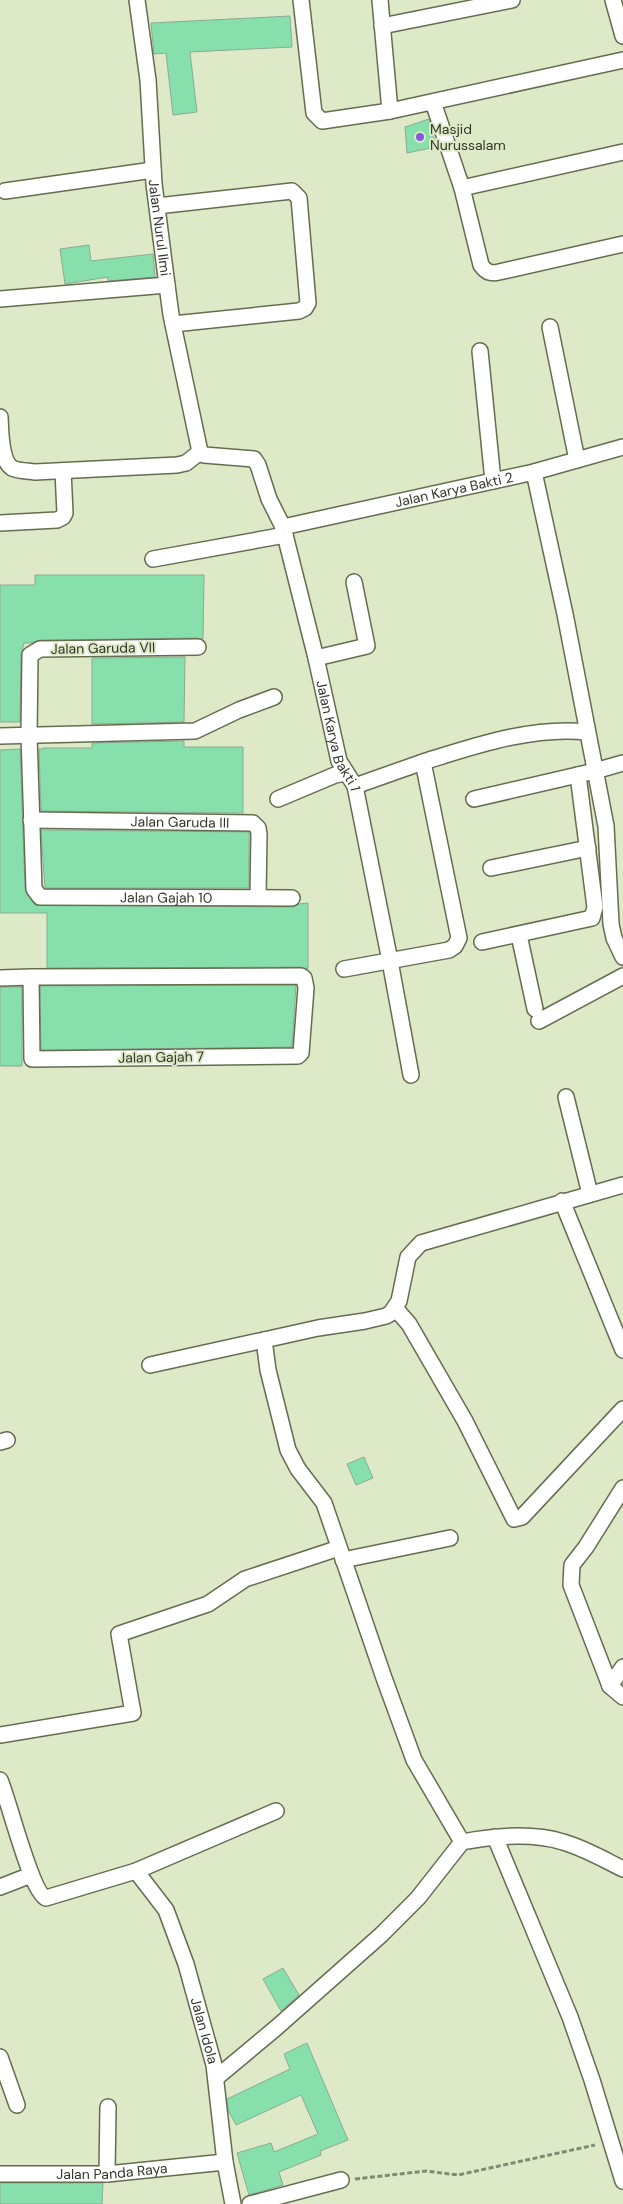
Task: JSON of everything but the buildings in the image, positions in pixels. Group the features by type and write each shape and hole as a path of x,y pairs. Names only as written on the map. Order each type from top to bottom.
{"street":[{"name":"Jalan Nurul Ilmi","path":"136,0 148,80 153,170 167,285 197,448 200,452"},
{"path":"300,0 314,113 316,117 327,122 434,102 623,60"},
{"path":"380,0 390,111"},
{"path":"382,26 512,0"},
{"path":"613,0 623,36"},
{"path":"434,102 462,188 480,265 489,273 623,244"},
{"path":"462,188 623,152"},
{"path":"5,190 153,170"},
{"path":"157,206 292,191 299,198 308,302 305,308 299,311 173,324"},
{"path":"0,298 167,285"},
{"path":"550,327 578,460"},
{"path":"480,352 493,481"},
{"path":"0,417 1,455 9,466 35,472 182,464 200,452"},
{"name":"Jalan Karya Bakti 2","path":"153,560 534,472 623,447"},
{"name":"Jalan Karya Bakti 1","path":"200,452 204,455 254,459 258,464 269,499 284,531 316,658 334,746 339,761 355,786 390,961 410,1075"},
{"path":"0,523 58,520 63,517 65,513 63,470"},
{"path":"534,472 565,614 606,826 611,924 614,938 623,957"},
{"path":"316,658 367,646 354,582"},
{"name":"Jalan Garuda VII","path":"29,736 30,659 36,650 198,647"},
{"path":"0,736 195,731 239,710 274,697"},
{"path":"355,786 478,745 538,733 588,732"},
{"path":"29,736 31,820"},
{"path":"344,969 449,950 455,946 459,938 423,762"},
{"path":"474,799 595,771 623,762"},
{"path":"278,799 335,775 346,773"},
{"path":"482,942 592,918 595,907 578,775"},
{"name":"Jalan Garuda III","path":"31,820 253,823 258,830 258,897"},
{"name":"Jalan Gajah 10","path":"31,820 34,889 40,897 292,898"},
{"path":"491,868 588,848"},
{"path":"519,935 537,1015 623,976"},
{"name":"Jalan Gajah 7","path":"301,976 304,978 306,988 301,1053 298,1056 32,1059 31,977 301,976"},
{"path":"0,978 31,977"},
{"path":"566,1097 590,1194"},
{"path":"150,1365 318,1328 386,1316 395,1308 402,1290 408,1257 421,1243 623,1185"},
{"path":"562,1201 623,1350"},
{"path":"395,1308 412,1328 465,1421 514,1519 522,1517 623,1409"},
{"path":"264,1340 268,1370 288,1450 298,1469 324,1502 414,1760 462,1842"},
{"path":"623,1488 586,1547 572,1565 571,1585 610,1686 623,1698"},
{"path":"0,1735 133,1712 119,1634 208,1604 245,1579 341,1554 450,1538"},
{"path":"610,1686 623,1667"},
{"path":"0,1780 31,1876 39,1892 46,1898 136,1872 276,1811"},
{"path":"495,1837 570,2016 623,2181"},
{"path":"216,2078 276,2028 381,1935 418,1898 462,1842 495,1837 545,1838 562,1842 623,1868"},
{"name":"Jalan Idola","path":"136,1872 166,1910 186,1964 216,2078 225,2162 233,2204"},
{"path":"0,1887 31,1876"},
{"path":"0,2057 17,2104"},
{"path":"107,2174 108,2107"},
{"name":"Jalan Panda Raya","path":"0,2174 107,2174 225,2162"},
{"path":"250,2204 341,2180"}],"path":[{"path":"341,2180 426,2171 458,2175 611,2142"}],"place":[{"name":"Masjid Nurussalam","path":"420,137"}]}
